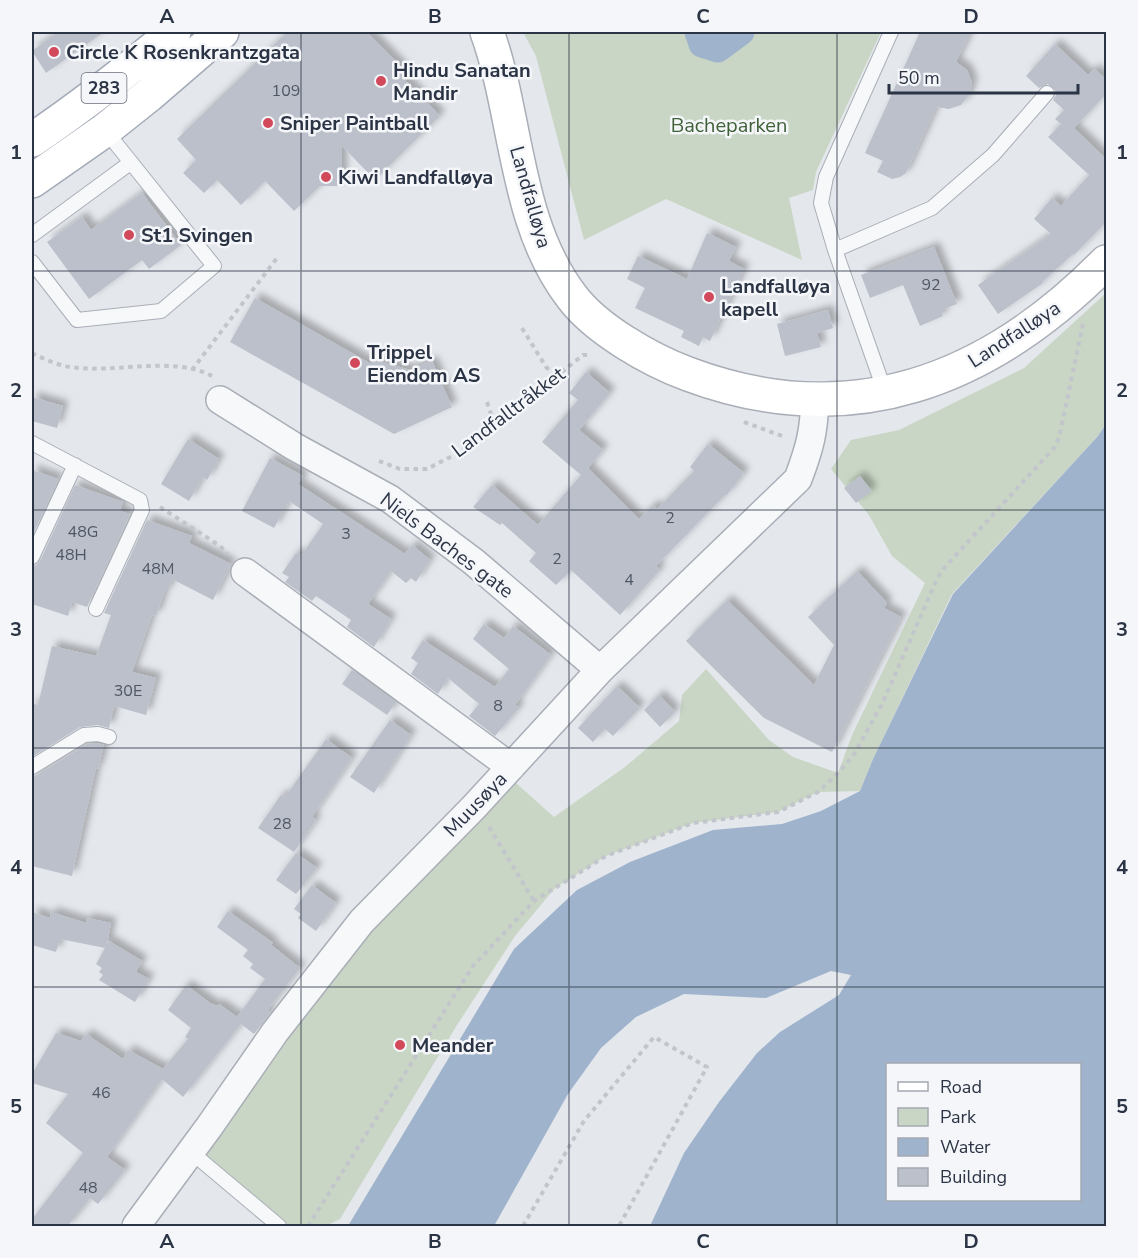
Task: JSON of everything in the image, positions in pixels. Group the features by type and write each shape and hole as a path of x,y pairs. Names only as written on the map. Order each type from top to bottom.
{"main road":[{"name":"283","path":"32,140 73,112 174,32"},
{"name":"283","path":"32,181 105,130 222,32"},
{"name":"Landfalløya","path":"487,32 497,62 519,166 537,232 551,262 572,298 596,321 618,338 676,370 746,391 785,397 850,398 886,394 929,382 996,351 1078,291 1107,262"}],"street":[{"name":"Niels Baches gate","path":"220,390 295,447 390,499 474,562 600,670"},
{"name":"Muusøya","path":"136,1227 275,1032 362,921 474,807 600,670 798,479 810,447 814,427 815,398"},
{"path":"245,572 511,766"}],"lane":[{"path":"886,394 835,250 821,203 826,177 891,32"},
{"path":"835,250 932,208 993,156 1047,93"},
{"path":"32,262 77,320 161,311 214,266 105,130"},
{"path":"32,235 130,163"},
{"path":"32,443 140,500 142,510 96,609"},
{"path":"32,558 75,465"},
{"path":"32,767 84,735 109,737"},
{"path":"190,1152 279,1227"}],"path":[{"path":"192,370 277,258"},
{"path":"308,1227 473,966 534,901 606,856 693,823 778,813 818,792 853,756 882,704 937,579 944,568 1054,448 1059,438 1083,323 1078,291"},
{"path":"522,328 546,367 556,376"},
{"path":"32,353 45,360 71,368 170,366 204,371 220,390"},
{"name":"Landfalltråkket","path":"375,460 400,469 427,469 468,448 583,355 592,355"},
{"path":"487,402 491,414 498,422"},
{"path":"741,421 810,447"},
{"path":"140,500 164,508 220,546 245,572"},
{"path":"474,807 482,815 534,901"},
{"path":"523,1227 584,1121 654,1037 707,1067 619,1227"}],"green space":[{"name":"Bacheparken","path":"523,32 881,32 816,172 813,190 789,198 802,260 666,199 584,240 536,56"},
{"path":"1106,293 1106,424 1098,436 952,594 860,791 818,792 778,812 693,823 606,856 555,888 515,936 457,1025 340,1219 326,1226 279,1226 191,1152 238,1084 474,807 516,783 554,817 625,767 679,721 682,695 706,669 769,740 793,757 838,773 852,735 925,583 892,556 869,515 831,469 851,440 899,430 1024,368"}],"water":[{"path":"1106,424 1106,1226 650,1226 684,1153 719,1102 757,1053 780,1032 839,995 851,975 831,971 766,998 684,994 636,1017 601,1048 568,1094 494,1226 348,1226 514,949 577,890 630,862 713,830 782,824 821,811 860,791 873,759 953,594 1098,436"}],"building":[{"name":"Circle K Rosenkrantzgata","path":"58,32 104,32 46,73 32,51"},
{"path":"287,32 367,32 404,70 400,75 440,116 375,180 342,146 342,186 320,186 294,211 265,181 241,205 217,180 204,193 183,173 196,160 177,139"},
{"path":"920,32 970,32 956,62 967,70 972,83 969,95 961,105 949,109 936,107 906,173 892,179 877,172 883,161 865,153"},
{"path":"1055,44 1088,75 1094,69 1107,80 1107,93 1074,128 1105,158 1107,157 1107,221 1043,283 998,314 978,285 1051,234 1034,219 1052,198 1061,206 1089,175 1048,137 1061,124 1055,119 1064,110 1053,100 1056,95 1055,90 1048,84 1039,88 1026,76"},
{"path":"142,193 181,245 149,269 142,260 89,299 47,242 82,217 91,230"},
{"name":"Landfalløya kapell","path":"707,233 736,247 729,261 744,269 710,341 703,337 699,346 681,337 684,331 635,308 645,288 627,279 638,256 687,279"},
{"path":"934,247 957,304 941,310 943,316 920,326 903,285 870,298 861,275"},
{"path":"255,298 371,364 373,359 410,370 432,361 452,407 394,434 230,342"},
{"path":"828,310 833,328 817,333 821,347 785,356 777,324"},
{"path":"586,372 610,393 579,430 603,450 588,468 639,519 653,505 657,509 694,471 690,467 708,444 744,473 726,496 656,566 660,570 620,615 571,570 556,585 529,561 536,553 502,523 500,525 473,507 492,485 538,525 581,475 542,442 578,400 569,393"},
{"path":"32,397 63,406 57,428 32,421"},
{"path":"188,439 219,459 207,480 203,477 189,501 161,484"},
{"path":"270,458 303,476 298,484 405,554 412,545 430,560 416,582 411,578 406,583 391,571 368,604 391,619 374,647 347,627 351,620 316,596 312,601 285,582 289,577 282,573 296,553 301,556 323,524 289,501 274,528 242,511"},
{"path":"32,470 58,479 32,537"},
{"path":"860,476 872,491 856,503 844,488"},
{"path":"75,485 123,502 120,511 130,514 87,607 72,602 68,616 32,604 32,566 37,565 40,561"},
{"path":"147,520 192,536 189,543 231,564 213,600 172,579 168,591 165,590 156,616 152,615 132,672 156,678 146,715 114,706 109,728 98,725 80,727 32,757 32,703 38,705 52,646 96,656 111,615 104,613"},
{"path":"857,571 887,603 884,608 901,617 832,752 764,718 686,641 727,600 814,685 834,645 808,617"},
{"path":"484,624 504,638 513,626 551,655 515,705 519,708 495,736 469,716 479,704 448,678 438,694 411,674 418,663 411,658 423,640 495,687 509,669 473,639"},
{"path":"352,670 396,702 387,715 342,684"},
{"path":"617,686 640,708 613,736 605,729 593,742 578,728"},
{"path":"659,695 675,712 660,727 644,710"},
{"path":"390,720 411,735 374,793 350,777"},
{"path":"326,739 352,758 312,817 316,820 294,852 258,828 281,795 285,797"},
{"path":"87,744 104,745 98,769 96,768 72,876 32,866 32,776"},
{"path":"296,853 317,868 296,894 276,880"},
{"path":"312,885 336,903 316,931 298,918 301,914 294,909"},
{"path":"228,911 273,943 271,945 300,968 267,1011 270,1013 254,1034 241,1024 183,1097 162,1079 107,1157 125,1170 98,1204 90,1198 67,1227 32,1227 32,1219 83,1153 46,1123 68,1094 32,1083 32,1074 56,1033 81,1041 86,1034 123,1059 128,1050 163,1069 188,1039 185,1037 191,1028 168,1010 186,985 210,1003 217,1006 219,1004 237,1017 265,979 250,968 253,964 243,956 248,950 217,927"},
{"path":"32,912 50,918 51,912 86,923 87,918 111,923 107,944 109,941 142,961 136,972 149,979 135,1002 99,980 103,975 99,972 102,968 96,964 105,948 60,939 56,952 32,945"}],"waterway":[{"path":"698,32 702,44 718,49 741,32"}],"place":[{"name":"Circle K Rosenkrantzgata","path":"54,52"},
{"name":"Hindu Sanatan Mandir","path":"381,81"},
{"name":"Sniper Paintball","path":"268,123"},
{"name":"Kiwi Landfalløya","path":"326,177"},
{"name":"St1 Svingen","path":"129,235"},
{"name":"Landfalløya kapell","path":"709,297"},
{"name":"Trippel Eiendom AS","path":"355,363"},
{"name":"Meander","path":"400,1045"}]}
